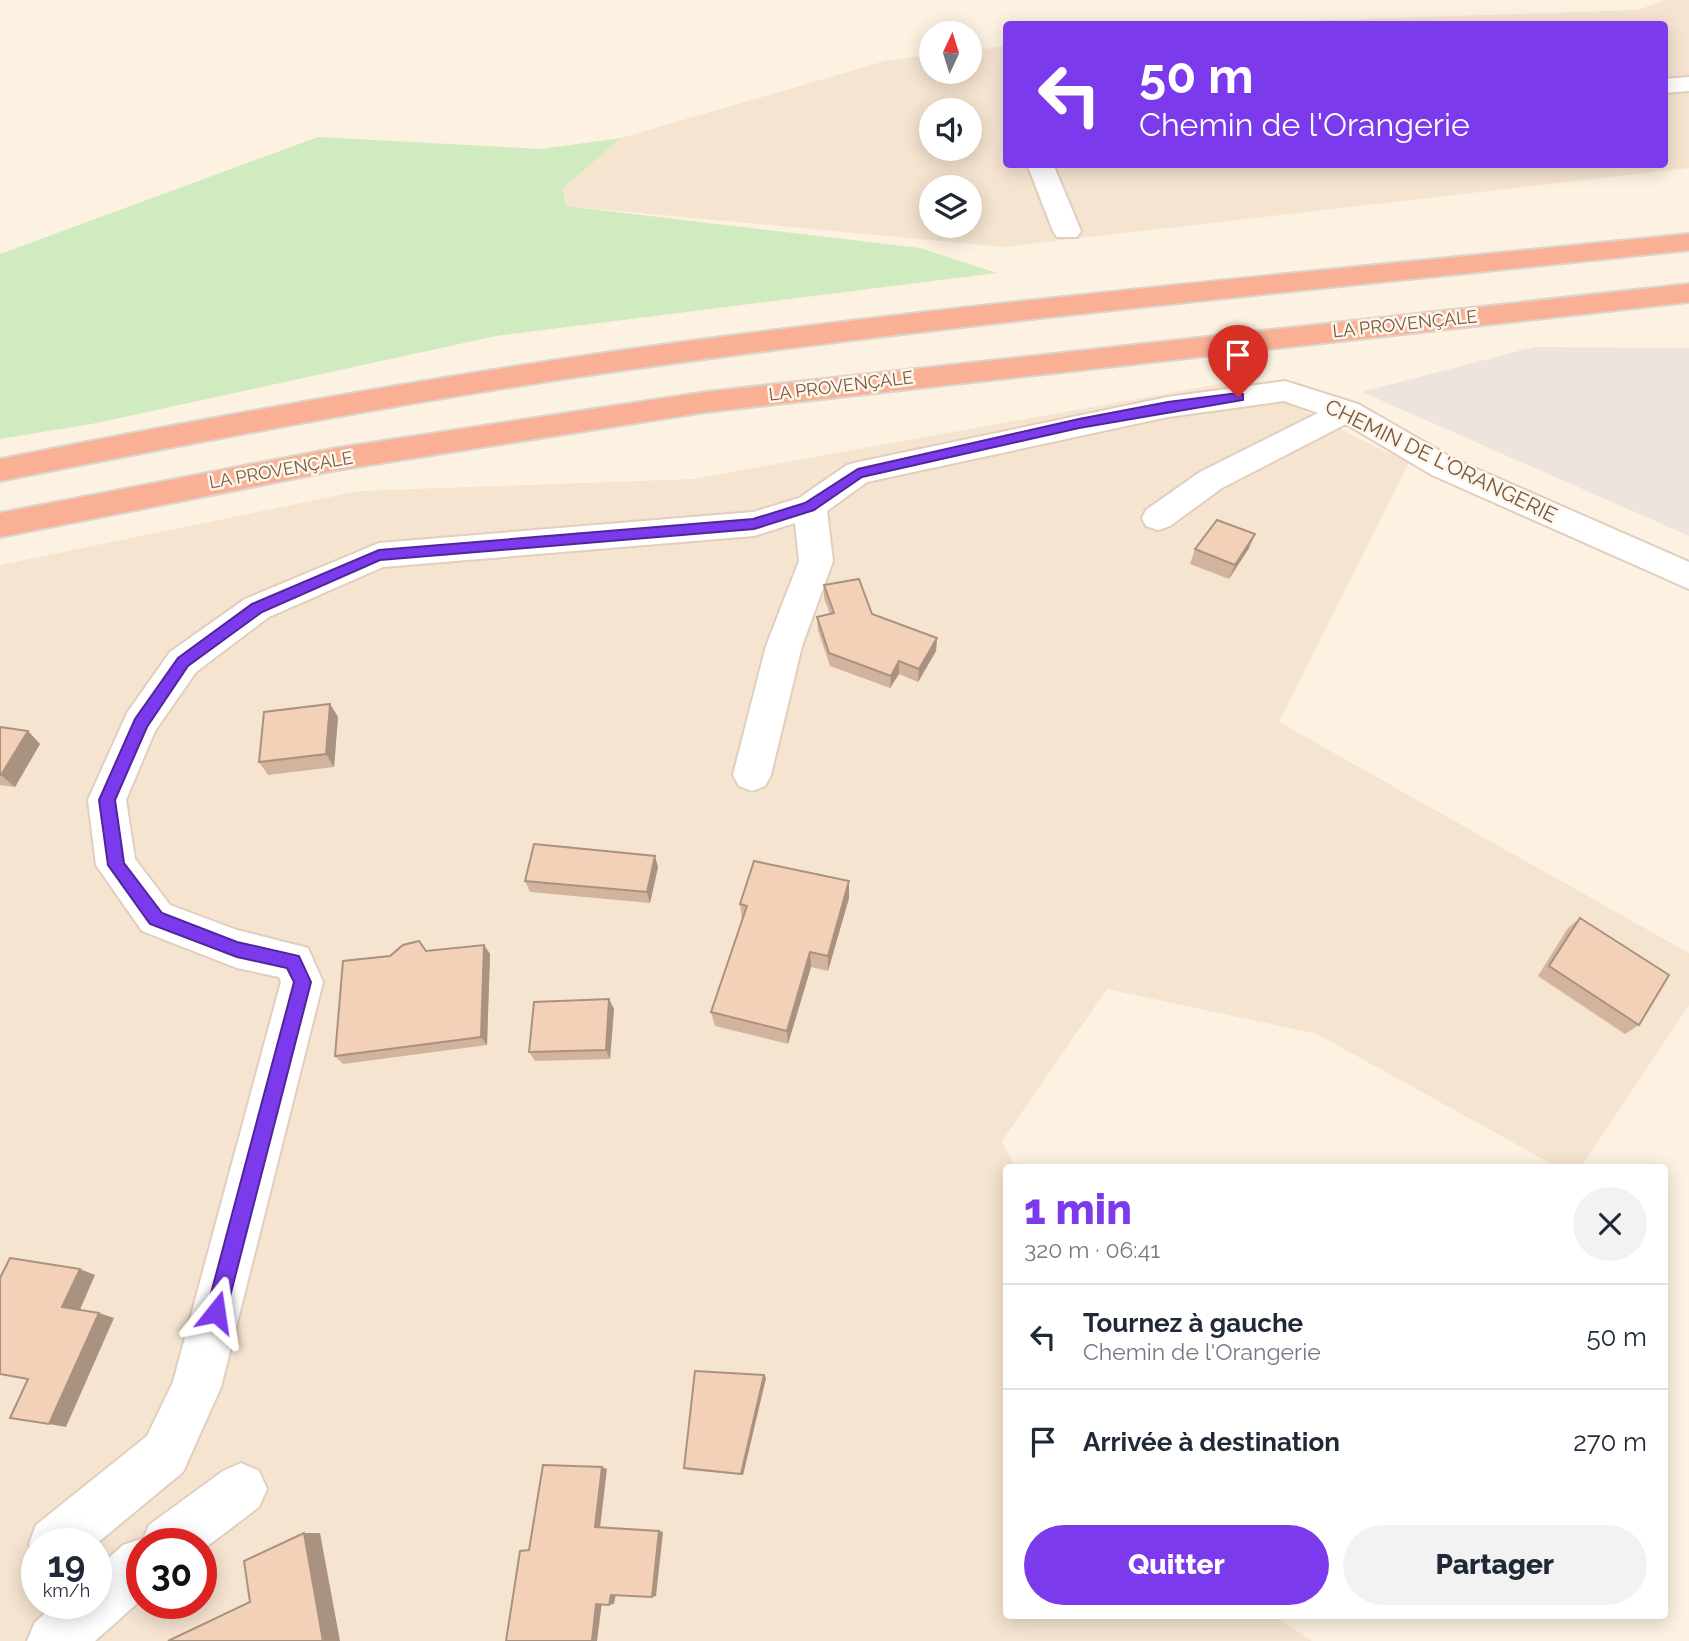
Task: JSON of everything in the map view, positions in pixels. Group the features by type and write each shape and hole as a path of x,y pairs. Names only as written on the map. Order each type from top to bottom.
{"highway":[{"path":"0,470 279,415 648,358 1035,310 1689,242"},
{"name":"LA PROVENÇALE","path":"0,525 350,457 706,402 1689,293"}],"street":[{"path":"1668,86 1689,84"},
{"path":"1042,168 1067,231"},
{"name":"CHEMIN DE L'ORANGERIE","path":"75,1528 165,1454 196,1387 302,982 293,961 237,949 156,918 116,865 107,800 140,724 183,662 257,608 379,555 754,524 810,506 858,473 1168,407 1285,391 1347,411 1443,467 1689,576"},
{"path":"1158,518 1211,480 1347,411"},
{"path":"752,775 784,646 816,561 810,506"},
{"path":"189,1528 241,1489"},
{"path":"54,1641 126,1578"}],"shaded area":[{"path":"1667,0 1689,0 1689,168 1004,247 566,206 563,188 621,138 885,61 919,57 919,84 982,84 982,49 1003,46 1003,168 1668,168 1668,21 1303,21 1637,10"},
{"path":"1534,347 1689,348 1689,536 1362,392"},
{"path":"1241,380 1409,463 1279,722 1689,953 1689,1005 1583,1164 1552,1164 1317,1034 1107,989 1002,1141 1014,1164 1003,1164 1003,1619 1279,1619 1312,1641 0,1641 0,565 359,491 693,479"}],"green space":[{"path":"318,137 541,149 621,138 563,188 566,206 920,248 997,273 496,336 97,423 0,439 0,254"}],"building":[{"path":"1217,520 1255,534 1235,565 1195,549"},
{"path":"859,579 872,614 937,638 919,669 899,661 891,676 829,653 817,617 834,613 824,585"},
{"path":"330,704 326,754 259,762 264,712"},
{"path":"0,727 28,731 1,775 0,775"},
{"path":"534,844 655,856 647,892 525,881"},
{"path":"754,861 849,881 828,956 810,952 787,1031 711,1012 747,906 740,904"},
{"path":"1580,918 1669,975 1639,1025 1549,966"},
{"path":"419,941 426,951 484,945 481,1037 335,1056 343,961 390,956 403,945"},
{"path":"609,999 606,1050 529,1052 534,1002"},
{"path":"10,1258 80,1269 62,1307 99,1313 49,1424 10,1418 28,1379 0,1374 0,1278"},
{"path":"695,1371 764,1375 741,1474 684,1468"},
{"path":"543,1465 602,1467 595,1527 659,1531 652,1597 611,1595 609,1605 596,1604 592,1641 506,1641 520,1551 529,1550"},
{"path":"304,1533 323,1641 168,1641 250,1602 244,1561"}],"route":[{"path":"216,1312 302,982 293,961 237,949 156,918 116,865 107,800 140,724 183,662 257,608 379,555 554,538 754,524 810,506 858,473 1079,424 1238,397"}]}
